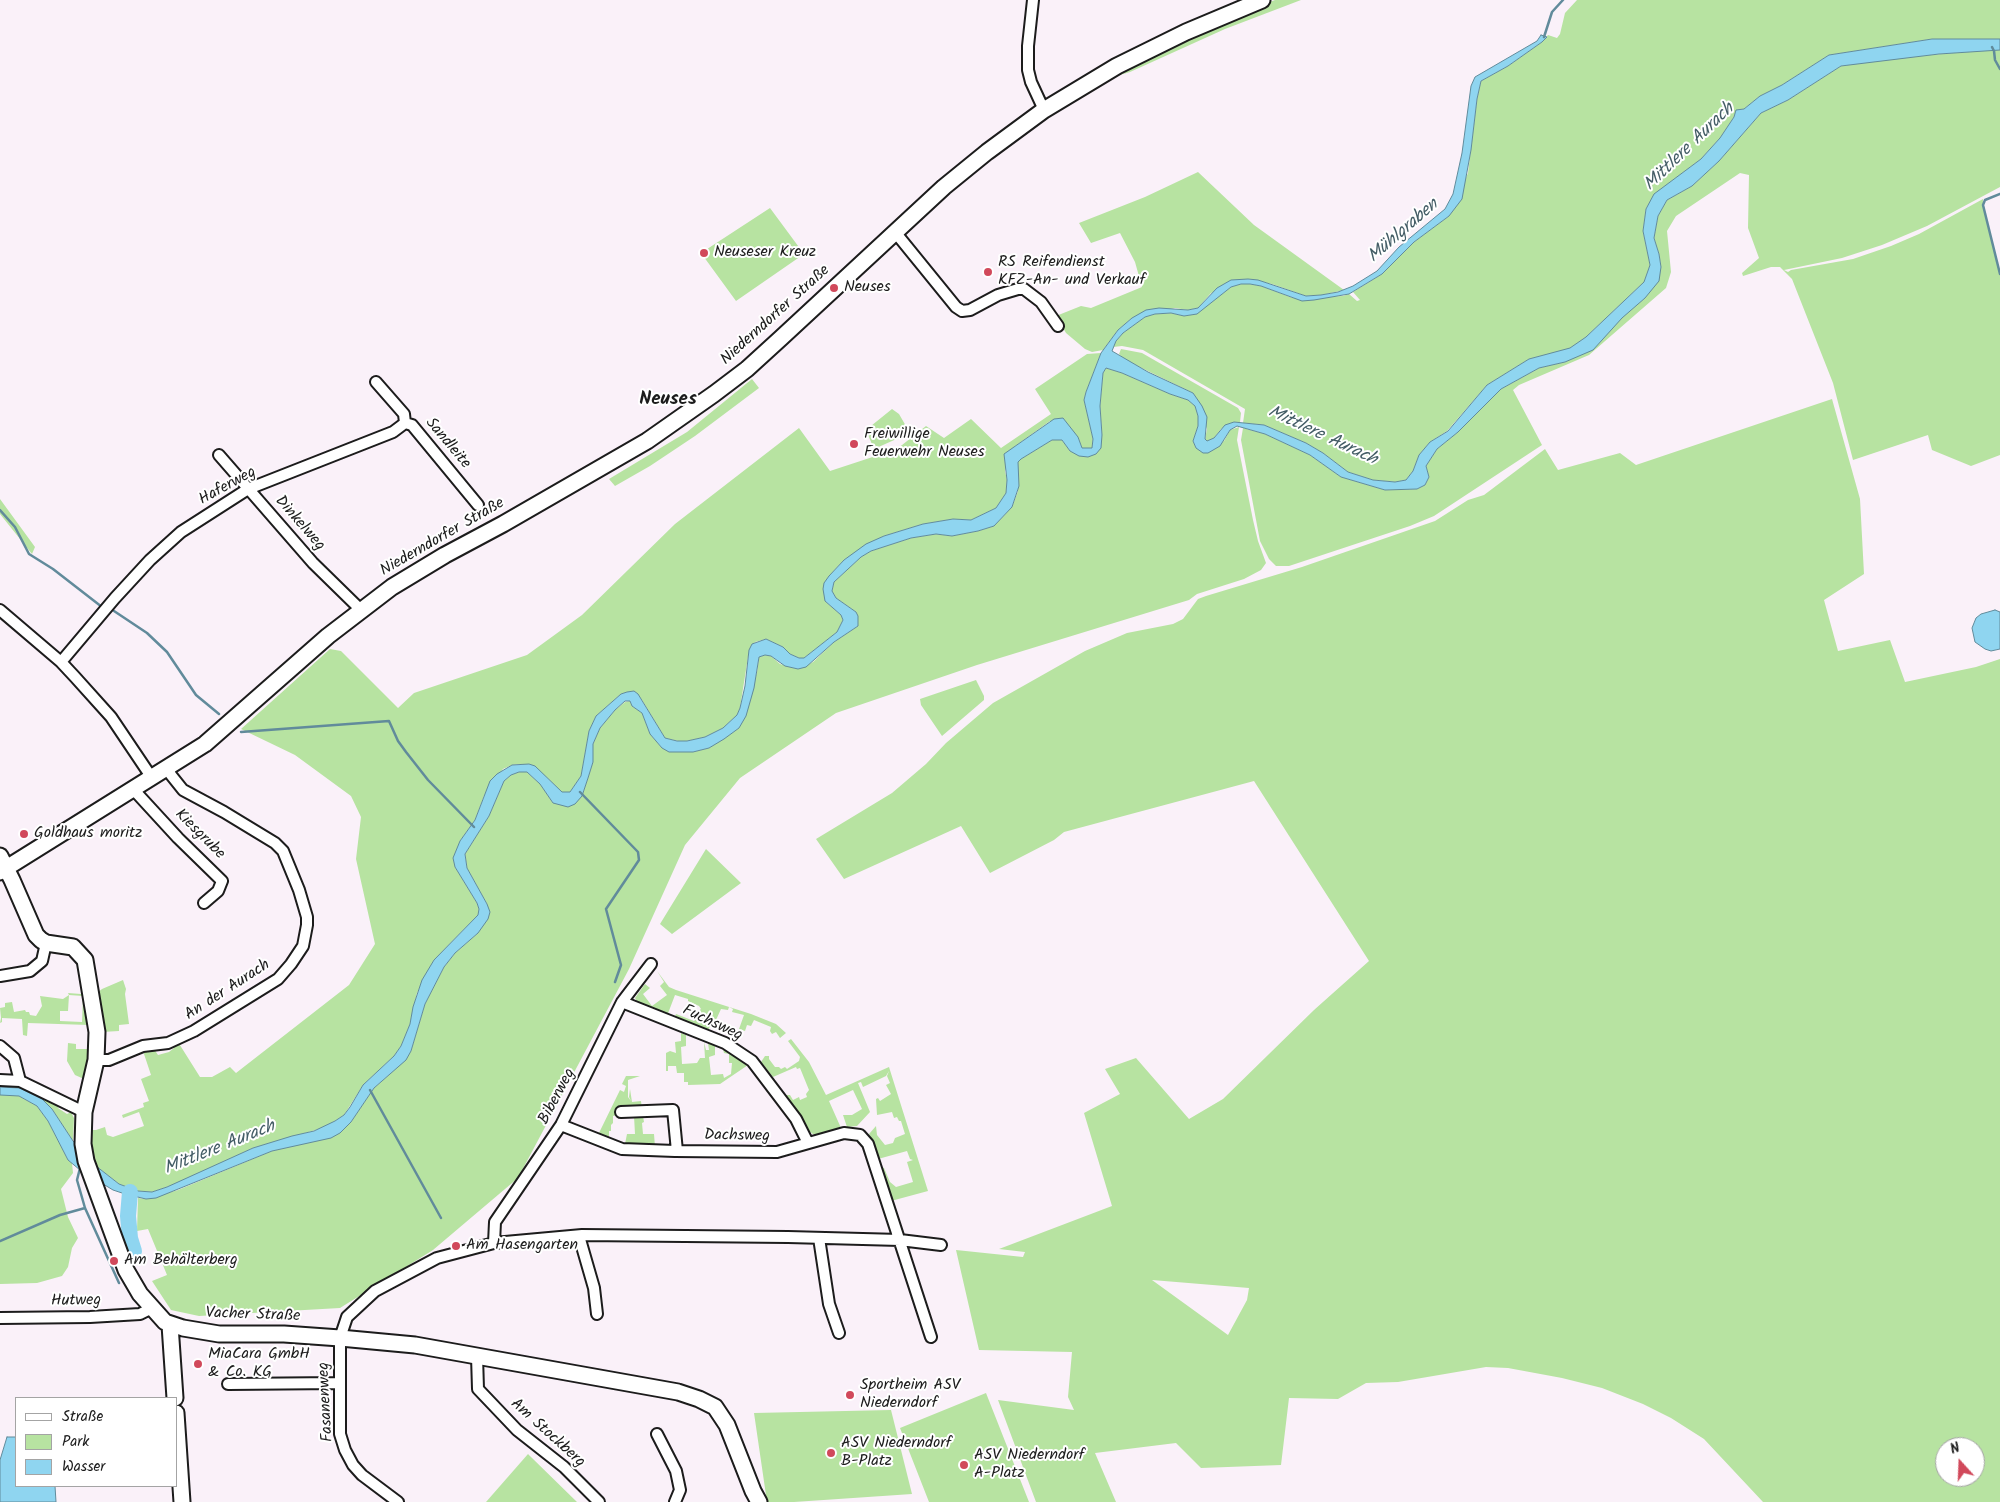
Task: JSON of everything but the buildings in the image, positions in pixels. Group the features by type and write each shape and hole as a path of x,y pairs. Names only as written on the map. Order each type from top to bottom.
{"main road":[{"name":"Niederndorfer Straße","path":"2,865 152,778 205,744 306,654 361,610 419,570 504,524 647,441 747,369 944,187 986,152 1044,110 1117,66 1186,32 1262,0"},
{"path":"2,865 32,927 41,940 46,943 73,947 85,960 97,1032 96,1060 84,1112 83,1144 86,1162 126,1270 152,1308 170,1325 175,1397"},
{"name":"Vacher Straße","path":"170,1325 219,1334 284,1334 406,1344 678,1392 715,1407 728,1425 753,1491 760,1502"},
{"path":"178,1443 182,1502"}],"street":[{"path":"1033,0 1028,46 1028,70 1031,82 1044,110"},
{"path":"895,232 956,307 962,311 970,310 998,295 1024,289 1041,302 1058,326"},
{"name":"Sandleite","path":"376,382 404,414 405,422 412,425 478,505"},
{"name":"Haferweg","path":"61,662 115,598 150,560 180,532 248,489 393,432 405,422"},
{"name":"Dinkelweg","path":"219,455 313,563 361,610"},
{"path":"0,610 61,662 111,717 152,778"},
{"name":"An der Aurach","path":"96,1060 108,1060 143,1046 168,1043 194,1031 278,979 303,946 307,925 306,917 298,889 283,851 275,843 236,819 183,790 170,775 168,768"},
{"name":"Kiesgrube","path":"133,789 178,838 222,881 218,891 204,903"},
{"path":"0,976 30,972 42,961 46,943"},
{"name":"Biberweg","path":"494,1243 495,1222 561,1126 622,1002 651,964"},
{"name":"Fuchsweg","path":"622,1002 725,1042 752,1061 796,1119 808,1143"},
{"path":"0,1046 14,1058 20,1081"},
{"path":"0,1080 20,1081 84,1112"},
{"path":"621,1112 673,1110 677,1151"},
{"name":"Dachsweg","path":"561,1126 622,1149 677,1151 777,1152 844,1133 860,1135 868,1144 900,1240"},
{"path":"340,1338 347,1317 375,1291 437,1258 494,1243 579,1236 684,1235 900,1240 941,1244"},
{"path":"579,1236 594,1288 597,1314"},
{"path":"819,1238 829,1304 839,1333"},
{"path":"900,1240 931,1337"},
{"name":"Hutweg","path":"0,1318 115,1316 140,1314 152,1308"},
{"name":"Fasanenweg","path":"340,1338 340,1434 344,1450 362,1475 398,1502"},
{"name":"Am Stockberg","path":"477,1356 478,1389 517,1430 564,1467 599,1502"},
{"path":"228,1384 339,1383"},
{"path":"656,1434 676,1471 680,1490 675,1502"}],"green space":[{"path":"1275,0 1301,0 1225,29 1130,72 1110,78 1244,12"},
{"path":"1577,0 2000,0 2000,39 1932,39 1829,55 1782,85 1760,96 1744,109 1736,111 1720,138 1701,159 1655,194 1646,209 1643,231 1650,265 1644,282 1586,337 1570,349 1529,359 1487,385 1447,431 1430,442 1419,455 1413,471 1406,480 1395,482 1373,480 1348,472 1306,443 1264,425 1243,423 1245,409 1143,350 1122,346 1113,347 1123,333 1145,317 1171,313 1184,316 1196,314 1231,287 1241,284 1261,286 1293,298 1343,296 1349,294 1357,301 1360,300 1353,292 1382,274 1414,242 1449,216 1468,173 1481,81 1508,66 1542,42 1548,35 1557,38 1560,34 1565,13"},
{"path":"2000,50 2000,187 1927,226 1882,245 1842,258 1784,270 1788,272 1853,259 1891,246 1919,234 1983,199 2000,274 2000,455 1971,466 1932,450 1928,435 1853,460 1833,383 1792,279 1780,267 1771,267 1743,276 1742,273 1759,258 1748,228 1749,175 1740,173 1676,216 1667,231 1671,272 1666,288 1589,355 1519,385 1513,390 1542,445 1434,516 1410,526 1289,566 1276,566 1269,559 1260,541 1241,440 1243,428 1265,434 1310,455 1341,477 1385,490 1417,489 1425,485 1429,477 1426,466 1437,449 1458,432 1501,389 1539,368 1565,362 1645,298 1661,267 1654,238 1658,216 1667,200 1692,186 1719,161 1761,113 1788,100 1841,66 1884,59"},
{"path":"1198,172 1254,225 1344,290 1322,295 1306,296 1272,284 1248,279 1211,293 1198,308 1188,310 1175,308 1132,318 1118,330 1103,350 1092,352 1085,349 1066,333 1056,316 1081,306 1091,308 1142,287 1135,262 1120,233 1091,243 1079,223 1145,197"},
{"path":"770,208 804,254 736,301 701,253"},
{"path":"1121,349 1142,353 1238,408 1241,413 1240,422 1234,422 1221,429 1214,438 1207,442 1205,439 1207,429 1193,393 1123,359 1119,354"},
{"path":"1101,353 1084,400 1093,439 1092,448 1082,448 1078,437 1050,421 1014,447 1005,471 1007,480 1006,493 996,508 971,520 953,519 923,524 884,536 844,560 829,576 825,601 841,615 843,620 837,632 804,658 790,654 783,647 766,639 755,642 748,657 740,708 737,715 723,728 705,737 687,741 665,738 642,700 634,691 621,694 596,716 589,731 581,776 570,792 562,792 546,777 521,764 503,769 484,796 475,820 460,841 455,867 477,903 478,915 434,960 417,993 410,1024 401,1046 394,1056 363,1085 344,1115 326,1127 253,1148 182,1182 152,1192 138,1191 119,1184 96,1166 88,1130 105,1127 107,1135 113,1137 144,1126 139,1112 123,1118 122,1115 144,1107 143,1103 149,1101 141,1079 151,1075 143,1051 154,1049 158,1055 169,1052 174,1048 172,1045 178,1042 200,1077 212,1077 230,1067 236,1073 349,985 375,944 356,859 361,817 351,796 295,755 241,729 330,649 341,651 398,708 414,693 527,655 582,615 675,524 799,428 830,471 897,449 926,426 944,438 971,419 1001,448 1051,414 1035,389 1087,354"},
{"path":"1106,368 1188,400 1195,406 1198,426 1193,441 1196,448 1224,441 1230,430 1239,427 1237,440 1253,520 1266,563 1261,570 1244,579 1197,594 1189,600 977,665 836,713 740,778 685,845 629,969 518,1178 433,1250 340,1308 199,1316 171,1310 152,1281 167,1275 148,1229 137,1231 138,1198 146,1199 178,1190 272,1151 304,1143 351,1122 374,1088 411,1051 425,1004 444,967 455,953 478,933 487,904 467,868 465,854 489,816 504,781 511,775 527,772 540,784 553,803 582,796 593,762 593,744 600,728 615,710 625,702 630,701 632,706 642,713 650,734 662,748 693,752 709,748 739,728 757,672 759,657 771,656 780,664 798,669 813,662 834,642 858,626 856,612 836,598 832,591 834,582 861,557 871,551 911,538 936,534 952,536 994,526 1012,507 1018,491 1018,462 1052,440 1062,440 1070,451 1088,456 1096,454 1102,435 1100,406 1103,373"},
{"path":"752,379 759,388 695,436 650,466 615,486 609,479 687,432"},
{"path":"1832,399 1860,499 1864,574 1824,600 1838,651 1890,640 1905,682 1976,667 2000,659 2000,1502 1763,1502 1704,1439 1671,1418 1643,1404 1602,1388 1562,1378 1508,1368 1486,1367 1398,1382 1366,1383 1338,1399 1289,1398 1281,1465 1201,1468 1176,1443 1095,1453 1116,1502 1036,1502 998,1400 1074,1410 1068,1397 1072,1352 979,1350 956,1250 1023,1257 1025,1252 999,1249 1112,1206 1084,1113 1120,1094 1105,1069 1136,1058 1189,1119 1223,1099 1314,1010 1369,961 1254,781 1064,832 1054,840 990,873 961,826 844,879 816,839 892,793 993,703 1085,651 1127,633 1173,624 1183,619 1198,599 1206,596 1302,567 1435,521 1468,500 1484,495 1545,449 1558,470 1620,453 1636,465","holes":["1152,1280 1249,1288 1247,1300 1228,1335"]},
{"path":"892,409 899,414 910,433 874,449 866,430"},
{"path":"0,499 35,547 32,554 0,514"},
{"path":"976,680 984,700 942,736 921,705 920,699"},
{"path":"706,849 741,883 672,934 660,924"},
{"path":"657,971 669,987 751,1014 776,1024 786,1033 780,1038 776,1032 772,1034 770,1031 771,1027 754,1020 751,1026 747,1025 745,1031 739,1029 744,1015 732,1012 733,1009 729,1007 728,1010 721,1009 716,1020 712,1019 708,1032 674,1019 676,1014 694,1021 697,1012 701,1009 699,1006 688,1001 688,999 675,995 667,1016 639,1005 635,998 645,984 650,988 643,994 652,1006 667,995 660,986 664,982"},
{"path":"123,980 126,989 129,1024 119,1025 119,1031 102,1032 97,993"},
{"path":"81,987 87,988 89,1025 28,1023 27,1036 23,1035 22,1019 2,1018 0,1023 0,1008 5,1007 5,1003 12,1002 14,1012 25,1010 30,1015 36,1016 42,1006 40,996 63,999 69,995 68,993 81,994","holes":["69,995 83,996 82,1022 60,1021 60,1011 68,1011"]},
{"path":"681,1033 686,1035 686,1046 681,1047 682,1064 697,1063 700,1058 705,1058 704,1042 706,1050 709,1050 708,1043 715,1046 715,1055 709,1057 711,1075 723,1074 724,1078 731,1074 732,1063 729,1063 729,1054 724,1053 723,1049 732,1052 748,1065 720,1084 688,1085 688,1082 684,1082 684,1073 677,1073 676,1066 668,1066 668,1071 666,1071 666,1053 670,1051 676,1053 675,1042 681,1041"},
{"path":"791,1039 809,1062 826,1095 889,1067 928,1191 891,1201 881,1167 884,1168 890,1182 896,1187 913,1182 907,1162 913,1160 910,1159 907,1151 878,1159 875,1146 869,1134 876,1126 877,1135 885,1145 893,1143 895,1138 905,1134 901,1121 897,1117 894,1118 892,1112 877,1115 876,1099 878,1098 880,1101 891,1094 886,1085 890,1083 887,1076 889,1071 886,1076 863,1087 861,1082 858,1083 870,1112 857,1126 847,1127 843,1115 852,1115 862,1109 853,1090 829,1101 841,1128 819,1135 813,1134 785,1095 790,1095 793,1100 799,1097 800,1100 807,1097 806,1094 809,1090 800,1068 797,1069 796,1067 773,1077 761,1062 765,1056 769,1056 775,1067 781,1069 785,1067 787,1069 799,1061 800,1057 788,1041"},
{"path":"68,1043 76,1044 76,1049 89,1049 84,1079 75,1075 67,1061"},
{"path":"626,1076 640,1076 628,1080 628,1097 631,1101 629,1097 630,1089 632,1102 641,1101 642,1109 613,1116 609,1139 598,1135 620,1090 624,1092 626,1086 622,1084"},
{"path":"0,1084 18,1086 60,1105 58,1108 67,1114 71,1112 74,1118 73,1141 52,1109 20,1088 0,1087"},
{"path":"0,1095 19,1096 37,1106 48,1121 68,1160 72,1163 73,1173 61,1189 68,1217 78,1238 72,1248 68,1267 62,1276 37,1283 0,1284"},
{"path":"634,1116 643,1116 643,1134 654,1134 655,1147 625,1144 627,1134 635,1134"},
{"name":"ASV Niederndorf A-Platz","path":"986,1393 1029,1502 929,1502 900,1428"},
{"name":"ASV Niederndorf B-Platz","path":"891,1410 912,1494 767,1502 754,1413"},
{"path":"528,1454 531,1457 577,1502 486,1502"}],"water":[{"path":"1541,35 1547,37 1508,66 1481,81 1462,199 1449,216 1414,242 1382,274 1349,294 1302,301 1261,286 1241,284 1231,287 1197,314 1184,316 1171,313 1145,317 1123,333 1116,341 1112,351 1148,372 1193,393 1207,417 1205,439 1207,441 1214,438 1225,425 1234,422 1264,425 1306,443 1348,472 1373,480 1395,482 1406,480 1413,471 1419,455 1430,442 1448,431 1487,385 1529,359 1570,348 1586,337 1644,282 1650,265 1643,231 1646,209 1654,194 1701,159 1720,138 1734,117 1736,110 1744,109 1760,96 1782,85 1829,55 1932,39 2000,39 2000,50 1939,54 1841,66 1788,100 1761,113 1719,161 1692,186 1667,200 1658,216 1654,238 1661,267 1659,281 1645,298 1622,318 1593,350 1565,362 1539,368 1501,389 1458,432 1437,449 1426,466 1429,477 1425,485 1417,489 1385,490 1341,477 1310,455 1265,434 1237,426 1230,430 1220,446 1208,453 1203,453 1196,448 1193,441 1198,426 1195,406 1188,400 1106,368 1103,373 1100,406 1101,448 1096,454 1088,457 1079,456 1070,451 1062,440 1052,440 1018,462 1019,486 1012,507 994,526 952,536 936,534 911,538 871,551 861,557 834,582 832,591 836,598 856,612 858,626 834,642 806,667 798,669 785,666 771,656 759,657 754,688 746,716 739,728 724,739 709,748 693,752 669,752 662,748 650,734 642,713 632,706 630,701 625,701 600,728 593,744 593,762 588,778 582,796 575,804 568,807 553,803 540,784 527,772 511,775 504,781 489,816 465,854 467,868 490,912 488,919 478,933 455,953 444,967 425,1004 411,1051 406,1060 374,1088 351,1122 340,1133 331,1138 272,1151 156,1198 146,1199 113,1190 80,1170 68,1160 48,1121 37,1106 19,1096 0,1095 0,1087 20,1088 42,1099 52,1109 73,1141 96,1166 119,1184 138,1191 152,1192 253,1148 314,1131 344,1115 363,1085 394,1056 401,1046 410,1024 413,1007 422,980 434,960 478,915 477,903 455,867 453,858 460,841 475,820 490,781 497,774 512,765 529,764 535,766 562,792 570,792 581,776 589,731 596,716 621,694 627,692 634,691 638,694 665,738 687,741 705,737 723,728 737,715 740,708 745,686 749,650 752,644 766,639 783,647 790,654 804,658 837,632 843,620 841,615 825,601 823,589 824,583 829,576 844,560 866,544 884,536 923,524 953,519 971,520 996,508 1006,493 1007,480 1004,454 1054,419 1063,418 1078,437 1082,448 1092,448 1093,439 1084,400 1086,392 1101,353 1118,330 1132,318 1146,310 1159,308 1188,310 1198,308 1217,288 1231,280 1258,280 1306,296 1338,292 1353,286 1377,271 1399,247 1445,209 1453,194 1462,153 1471,86 1475,77 1537,41"},
{"path":"1995,610 2000,612 2000,649 1991,651 1975,642 1972,628 1976,618 1981,614"},
{"path":"7,1437 15,1437 15,1487 55,1487 56,1502 0,1502 0,1460"}],"waterway":[{"name":"Mühlgraben","path":"1544,37 1552,12 1563,0"},
{"path":"1992,47 1995,60 2000,69"},
{"path":"2000,194 1985,200 1983,205 2000,274"},
{"path":"0,510 15,527 29,554 53,569 102,607"},
{"path":"114,611 147,633 167,652 196,695 219,714"},
{"path":"241,732 389,721 398,741 428,780 474,827"},
{"path":"580,792 638,852 639,860 606,909 621,965 615,982"},
{"path":"370,1090 441,1218"},
{"path":"80,1168 77,1180 85,1208 119,1283"},
{"path":"130,1192 128,1216 130,1238 134,1251"},
{"path":"0,1241 60,1215 85,1208"}],"place":[{"name":"Neuseser Kreuz","path":"704,253"},
{"name":"RS Reifendienst KFZ-An- und Verkauf","path":"988,272"},
{"name":"Neuses","path":"834,288"},
{"name":"Freiwillige Feuerwehr Neuses","path":"854,444"},
{"name":"Goldhaus moritz","path":"24,834"},
{"name":"Am Hasengarten","path":"456,1246"},
{"name":"Am Behälterberg","path":"114,1261"},
{"name":"MiaCara GmbH & Co. KG","path":"198,1364"},
{"name":"Sportheim ASV Niederndorf","path":"850,1395"},
{"name":"ASV Niederndorf B-Platz","path":"831,1453"},
{"name":"ASV Niederndorf A-Platz","path":"964,1465"}],"district":[{"name":"Neuses","path":"668,401"}],"water label":[{"name":"Mittlere Aurach","path":"1690,148"},
{"name":"Mittlere Aurach","path":"1322,437"},
{"name":"Mittlere Aurach","path":"220,1149"}]}
